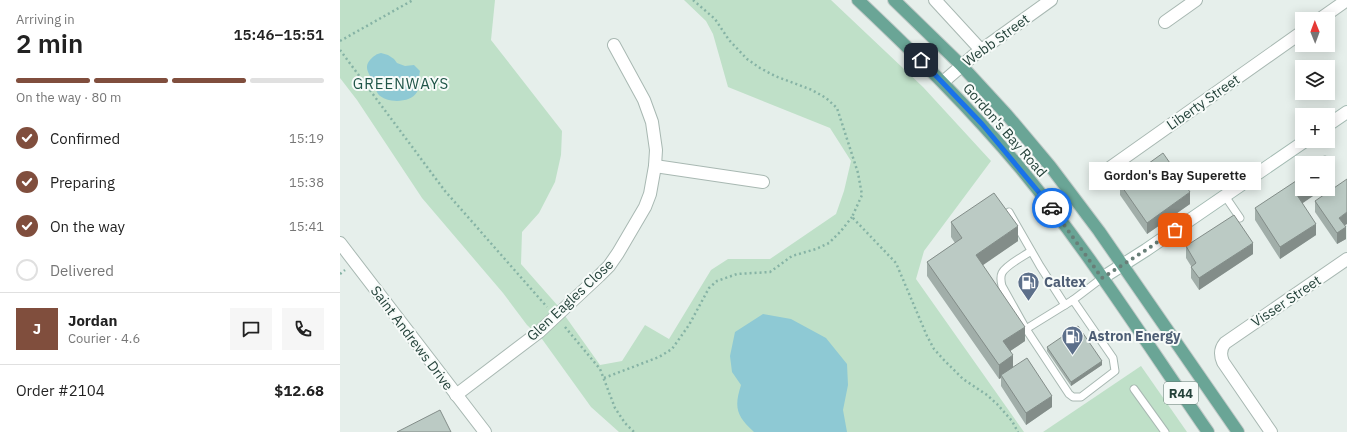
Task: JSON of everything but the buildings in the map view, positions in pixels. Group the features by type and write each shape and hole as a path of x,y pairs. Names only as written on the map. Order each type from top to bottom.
{"main road":[{"name":"Gordon's Bay Road","path":"858,0 943,82 1022,171 1050,206 1102,278 1208,432"},
{"name":"Gordon's Bay Road","path":"894,0 961,65 1050,166 1099,231 1122,265"},
{"name":"R44","path":"1122,265 1238,432"}],"street":[{"path":"935,0 981,50"},
{"name":"Webb Street","path":"943,82 961,65 1051,0"},
{"path":"1165,22 1196,0"},
{"path":"1330,12 1347,0"},
{"name":"Liberty Street","path":"1104,172 1295,37"},
{"name":"Glen Eagles Close","path":"456,395 539,332 609,266 644,208 650,194 655,166 655,134 649,111 614,45"},
{"path":"1335,120 1347,112"},
{"path":"1102,278 1146,250 1295,148"},
{"path":"655,166 764,182"},
{"name":"Saint Andrews Drive","path":"340,243 485,432"},
{"name":"Visser Street","path":"1271,432 1223,362 1220,352 1225,343 1347,259"}],"lane":[{"path":"1225,196 1240,218"},
{"path":"1009,212 1031,251 1065,305"},
{"path":"1031,251 1006,268 1000,278 1002,286 1026,329 1069,394 1073,397 1081,397 1115,371 1115,366 1114,358 1073,300"},
{"path":"1026,329 1073,300 1102,278"},
{"path":"1134,389 1165,432"}],"path":[{"path":"340,41 414,0"},
{"path":"604,378 659,357 672,349 689,325 709,288 717,281 737,274 770,272 792,256 816,249 829,243 841,232 852,217 862,195 858,173 837,108 826,98 812,90 775,76 747,59 729,40 715,19 693,0"},
{"path":"340,50 445,191 600,369 615,408 634,432"},
{"path":"852,217 896,263 934,349 963,379 988,395 1012,421 1018,432"}],"green space":[{"path":"340,0 495,0 491,40 562,131 561,155 555,182 539,213 522,232 521,264 558,306 600,365 622,361 645,325 669,339 711,270 728,259 770,259 836,214 844,191 851,161 830,128 728,87 713,34 706,21 684,0 831,0 923,87 991,161 924,251 916,279 1024,432 619,432 591,407 542,339 527,325 503,293 422,198 357,100 340,78"},
{"path":"1141,366 1187,432 1043,432"}],"water":[{"path":"381,53 388,55 397,63 405,66 414,65 420,71 419,87 414,96 404,100 393,101 378,94 367,66 373,57"},
{"path":"763,314 791,319 826,338 847,364 848,385 843,410 847,432 754,432 743,421 737,405 741,385 732,372 730,356 735,332"}],"way so far":[{"path":"1052,208 1102,278 1175,230"}],"place":[{"name":"Gordon's Bay Superette","path":"1175,230"},
{"name":"Caltex","path":"1028,302"},
{"name":"Astron Energy","path":"1073,356"}],"district":[{"name":"GREENWAYS","path":"401,83"}],"route":[{"path":"921,60 982,124 1052,208"}]}
